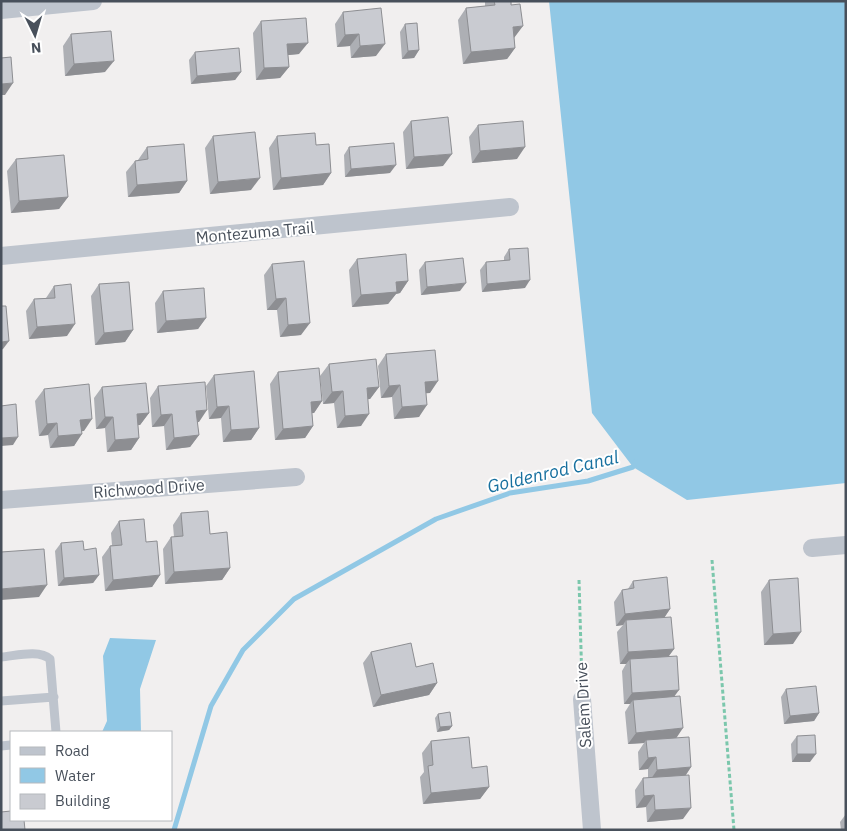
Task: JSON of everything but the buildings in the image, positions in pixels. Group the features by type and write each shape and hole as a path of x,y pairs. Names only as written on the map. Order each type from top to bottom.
{"street":[{"path":"1,10 93,1"},
{"name":"Montezuma Trail","path":"1,256 510,207"},
{"name":"Richwood Drive","path":"1,500 296,477"},
{"path":"812,548 846,545"},
{"name":"Salem Drive","path":"582,699 592,830"}],"lane":[{"path":"1,657 39,654 46,655 50,659 56,731"},
{"path":"1,701 54,697"}],"path":[{"path":"712,560 734,830"},
{"name":"Salem Drive","path":"579,580 582,699"}],"water":[{"path":"549,1 846,1 846,483 687,500 633,467 592,413"},
{"path":"110,638 156,640 140,689 141,731 102,731 107,721 103,656"}],"waterway":[{"name":"Goldenrod Canal","path":"174,830 211,706 243,650 294,599 436,519 510,493 588,481 633,467 636,461"}]}
